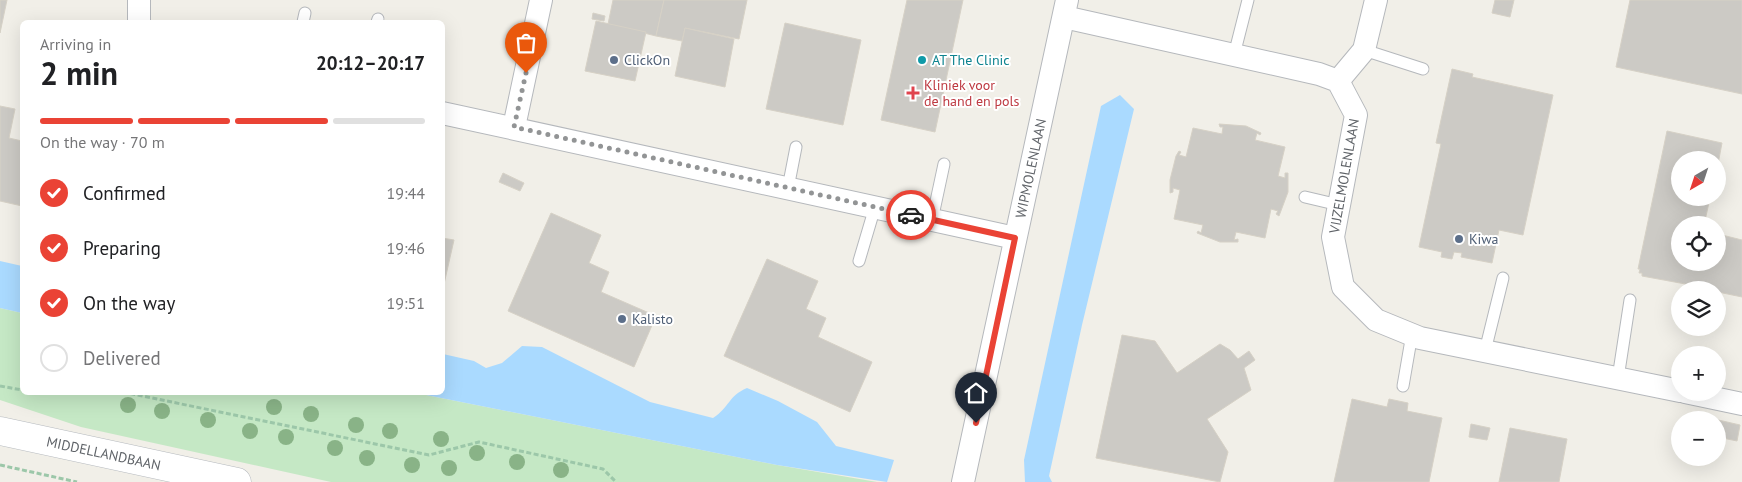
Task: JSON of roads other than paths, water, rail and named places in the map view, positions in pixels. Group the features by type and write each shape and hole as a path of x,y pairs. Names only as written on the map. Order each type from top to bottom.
{"main road":[{"name":"MIDDELLANDBAAN","path":"0,431 237,482"}],"street":[{"path":"139,20 140,0"},
{"path":"514,127 541,0"},
{"path":"1066,8 1234,55 1319,74 1338,81 1364,50 1376,0"},
{"name":"WIPMOLENLAAN","path":"963,482 1066,8"},
{"name":"VIJZELMOLENLAAN","path":"1338,81 1356,115 1333,237 1343,287 1376,320 1412,334 1671,389"},
{"path":"445,114 514,127 1015,238"},
{"path":"1726,401 1742,404"}],"lane":[{"path":"1234,55 1248,0"},
{"path":"1364,50 1423,69"},
{"path":"788,188 796,147"},
{"path":"932,220 944,164"},
{"path":"1306,197 1339,205"},
{"path":"859,260 875,207"},
{"path":"1486,351 1502,278"},
{"path":"1618,378 1630,300"},
{"path":"1403,386 1412,334"}],"water":[{"path":"1120,95 1134,109 1082,325 1049,476 1052,482 1025,482 1024,460 1101,106"},
{"path":"0,261 20,266 20,313 0,308"},
{"path":"522,346 542,347 650,402 713,418 723,410 732,398 747,388 778,401 817,422 836,446 894,460 887,482 777,465 426,395 445,395 445,354 474,361 486,368 502,363"}],"place":[{"name":"ClickOn","path":"614,60"},
{"name":"AT The Clinic","path":"922,60"},
{"name":"Kliniek voor de hand en pols","path":"913,93"},
{"name":"Kiwa","path":"1459,239"},
{"name":"Kalisto","path":"622,319"}]}
